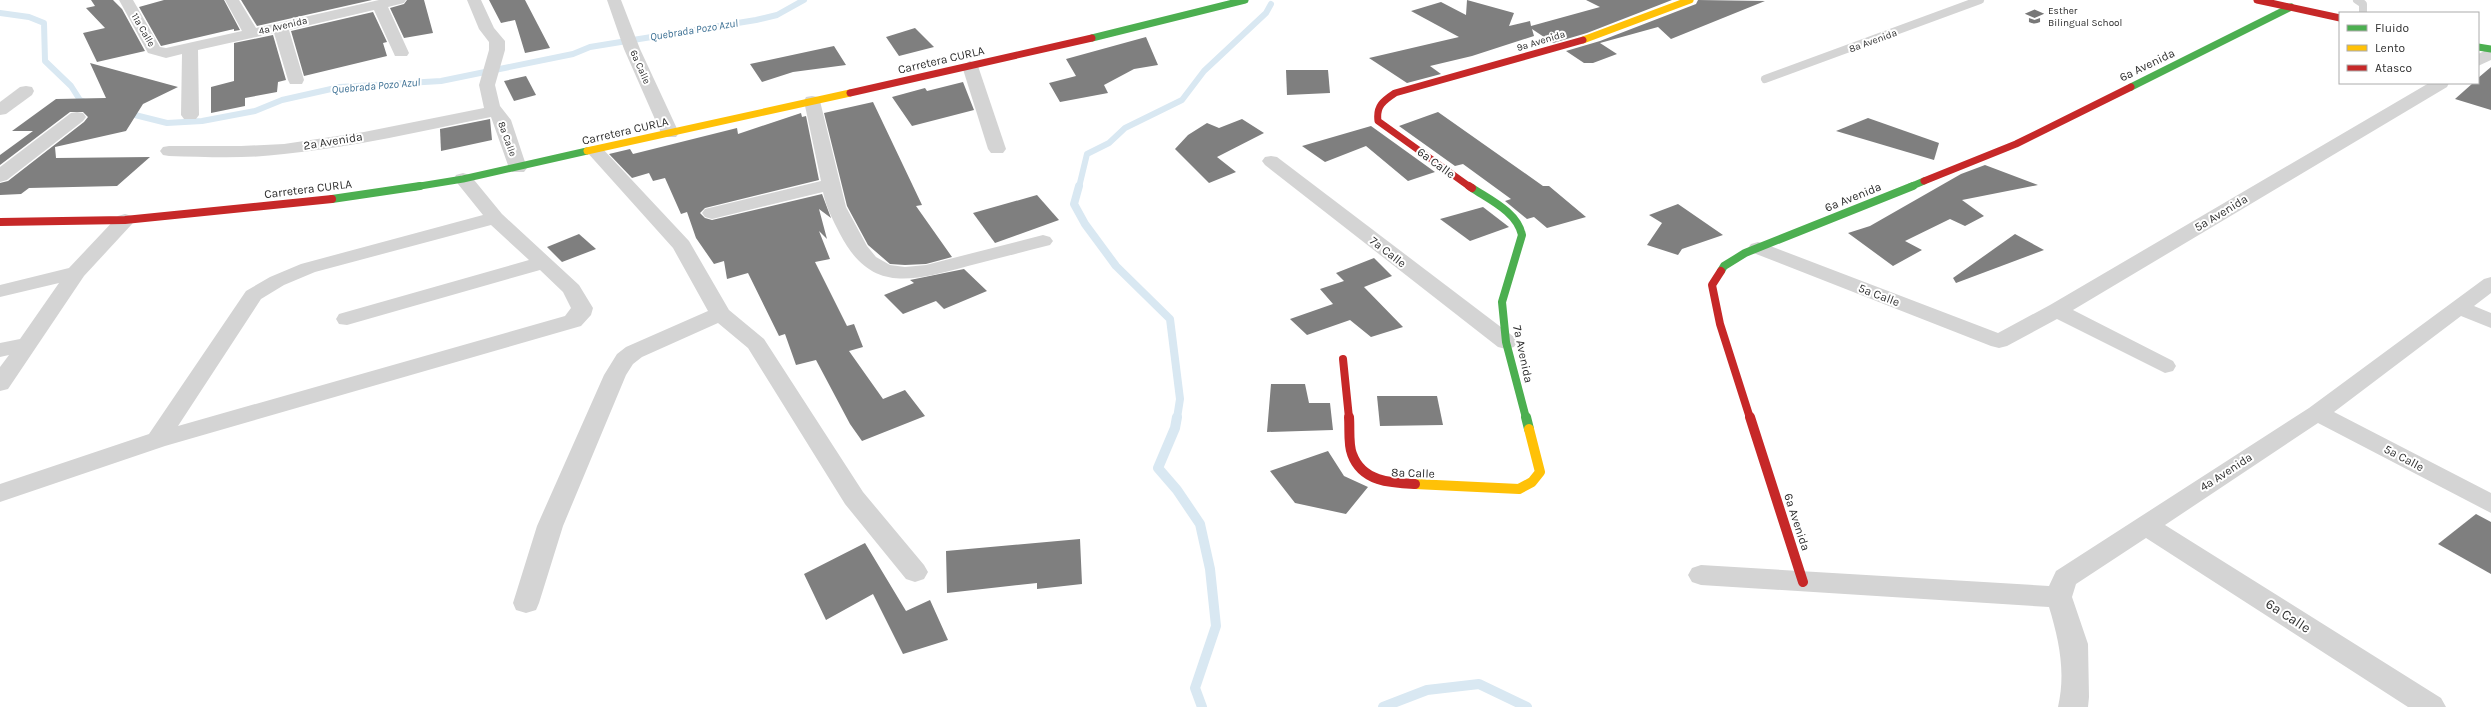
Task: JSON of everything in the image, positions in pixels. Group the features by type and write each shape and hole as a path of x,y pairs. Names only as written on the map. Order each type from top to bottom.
{"street":[{"name":"11ª Calle","path":"126,0 154,50 166,53"},
{"path":"232,0 251,34"},
{"name":"4ª Avenida","path":"166,53 280,27 338,6 379,4 399,0"},
{"name":"8ª Calle","path":"474,0 487,29 497,41 497,50 487,84 492,108 502,120 518,168"},
{"name":"6ª Calle","path":"614,0 629,40 670,133"},
{"name":"Carretera CURLA","path":"0,222 125,220 340,198 463,179 518,168 970,66 1246,0"},
{"name":"9a Avenida","path":"1395,93 1497,66 1593,37 1690,0"},
{"path":"2257,0 2339,18"},
{"path":"379,4 401,54"},
{"name":"6a Avenida","path":"1803,582 1720,324 1712,285 1724,266 1758,248 2016,144 2291,7"},
{"path":"280,27 296,80"},
{"path":"190,47 190,115"},
{"path":"2479,47 2491,49"},
{"path":"2479,60 2491,53"},
{"path":"970,66 997,149"},
{"name":"5a Avenida","path":"1999,341 2057,310 2439,84"},
{"path":"0,110 26,91"},
{"name":"6a Calle","path":"1395,93 1380,102 1376,111 1378,121 1515,219 1522,228"},
{"path":"812,101 836,207 858,249 868,261 885,270 905,273 926,271 1043,241"},
{"name":"2a Avenida","path":"168,151 235,152 285,149 370,136 495,111"},
{"path":"0,176 76,117"},
{"path":"594,150 682,245 720,314 756,344 854,498 915,572"},
{"name":"7a Calle","path":"1271,161 1506,342"},
{"path":"0,493 157,440 460,355 573,321 580,315 582,308 572,289 542,263 495,218 463,179"},
{"path":"712,213 832,184"},
{"path":"157,440 253,296 277,281 308,268 495,218"},
{"path":"0,384 76,272 125,220"},
{"name":"7a Avenida","path":"1522,228 1522,235 1502,302 1506,342 1540,472 1532,482"},
{"name":"5a Calle","path":"1758,248 1999,341"},
{"path":"348,319 454,290 542,263"},
{"path":"0,291 76,272"},
{"name":"4a Avenida","path":"2059,597 2065,578 2317,412 2491,283"},
{"path":"2459,307 2491,321"},
{"path":"2057,310 2165,366"},
{"path":"526,603 550,526 615,375 625,359 634,352 720,314"},
{"path":"0,350 26,344"},
{"name":"8a Calle","path":"1343,359 1352,454 1358,468 1370,478 1383,483 1519,489 1532,482"},
{"name":"5a Calle","path":"2317,412 2491,504"},
{"name":"6a Calle","path":"2145,525 2431,707"},
{"path":"1701,575 2059,597 2074,644 2075,697 2073,707"}],"lane":[{"name":"8a Avenida","path":"1765,79 1980,0"},
{"path":"2357,0 2362,4 2363,12"}],"building":[{"path":"91,0 113,0 122,9 145,51 97,62 83,33 105,28 86,8 95,6"},
{"path":"164,0 224,0 240,30 234,31 234,29 161,46 139,7"},
{"path":"241,0 372,0 257,26"},
{"path":"407,0 424,0 433,33 404,38 390,8 404,4"},
{"path":"489,0 525,0 550,48 525,53 515,20 501,23"},
{"path":"1467,0 1514,13 1509,26 1530,21 1531,26 1600,7 1586,0 1672,0 1587,33 1553,43 1532,29 1534,36 1472,56 1430,66 1441,74 1407,83 1369,58 1459,37 1411,11 1441,2 1466,15"},
{"path":"1698,0 1765,1 1671,39 1658,27 1600,43 1617,54 1593,63 1584,63 1566,51 1600,41 1696,4"},
{"path":"373,12 387,42 383,43 387,56 304,76 291,31"},
{"path":"915,28 934,47 899,56 886,37"},
{"path":"273,35 286,80 278,82 277,92 245,98 245,106 211,113 211,87 234,81 234,43"},
{"path":"1146,37 1158,65 1134,69 1104,85 1108,93 1060,102 1049,83 1076,76 1066,59"},
{"path":"834,46 846,65 793,72 762,82 750,64"},
{"path":"90,63 178,87 143,104 126,131 55,147 56,158 150,157 117,186 29,188 21,194 0,195 0,183 8,181 84,122 88,117 83,112 70,112 0,165 0,155 33,131 12,131 56,99 106,98"},
{"path":"2491,67 2491,110 2455,99 2472,84 2479,84 2479,77"},
{"path":"1286,70 1328,70 1330,93 1287,95"},
{"path":"526,76 536,95 514,101 504,81"},
{"path":"963,82 974,110 912,126 892,97 925,88 927,91"},
{"path":"873,102 922,205 916,206 952,257 926,264 890,264 868,245 847,206 824,113"},
{"path":"1438,112 1543,186 1549,186 1586,217 1547,228 1534,217 1527,219 1505,201 1511,199 1463,164 1455,166 1399,126"},
{"path":"801,113 802,117 806,116 819,180 705,208 700,213 705,218 712,220 822,194 831,218 819,209 827,239 819,231 830,259 815,262 847,326 854,324 863,347 849,351 883,399 905,390 925,416 862,441 850,424 816,360 796,365 785,334 779,336 748,273 727,279 724,261 714,264 696,238 687,212 681,214 665,178 653,181 649,173 632,178 609,154 630,149 633,154 737,128 738,134"},
{"path":"1868,118 1939,143 1934,160 1836,131"},
{"path":"490,119 492,140 441,151 440,129"},
{"path":"1242,119 1264,133 1217,157 1236,172 1209,183 1175,149 1188,135 1207,123 1219,128"},
{"path":"1371,126 1435,172 1408,181 1366,146 1325,162 1302,146"},
{"path":"1985,165 2038,185 1962,200 1984,216 1965,226 1950,219 1905,241 1922,250 1893,266 1848,233 1870,226 1961,174"},
{"path":"1037,195 1059,220 995,243 973,213"},
{"path":"1678,204 1723,235 1682,249 1678,255 1647,245 1662,223 1649,215"},
{"path":"1483,207 1509,227 1470,241 1440,219"},
{"path":"579,234 596,249 562,262 547,247"},
{"path":"2015,234 2044,250 1956,283 1953,278"},
{"path":"1374,258 1392,276 1364,287 1403,327 1371,337 1350,320 1307,335 1290,319 1333,304 1320,289 1344,281 1336,273"},
{"path":"964,269 987,291 944,309 936,301 903,314 884,295 914,283 910,280"},
{"path":"1271,384 1305,384 1309,403 1330,403 1333,430 1267,432"},
{"path":"1377,396 1437,396 1443,425 1380,426"},
{"path":"1328,451 1344,476 1368,487 1346,514 1295,503 1270,471"},
{"path":"2476,514 2491,522 2491,574 2438,544"},
{"path":"1080,539 1082,584 1037,589 1037,583 947,593 946,551"},
{"path":"865,543 906,611 930,600 948,640 903,654 873,594 826,620 804,574"}],"waterway":[{"name":"Quebrada Pozo Azul","path":"127,113 167,123 202,121 255,111 282,100 340,87 441,81 573,54 590,47 756,20 777,15 804,0"},
{"path":"1079,187 1087,154 1109,143 1125,128 1182,100 1204,71 1266,13 1271,4"},
{"name":"Quebrada Pozo Azul","path":"0,13 29,17 44,23 45,61 71,86 80,100 88,103"},
{"path":"1079,186 1074,204 1085,224 1116,266 1170,319 1180,399 1177,418"},
{"path":"1177,417 1175,428 1158,468 1177,490 1200,524 1210,569 1216,626 1195,688 1202,707"},
{"path":"1383,707 1427,690 1479,684 1527,707"}],"traffic: fast":[{"path":"1092,38 1245,0"},
{"path":"2131,87 2291,7"},
{"path":"2479,47 2491,49"},
{"path":"332,199 463,179 587,151"},
{"path":"1721,271 1724,266 1745,253 1924,181"},
{"path":"1472,188 1510,215 1516,221 1522,235 1502,302 1506,342 1529,429"}],"traffic: slow":[{"path":"1583,40 1690,0"},
{"path":"587,151 850,93"},
{"path":"1415,484 1519,489 1532,482 1540,472 1529,429"}],"traffic: jam":[{"path":"2257,0 2339,18"},
{"path":"850,93 1092,38"},
{"path":"1472,188 1378,121 1377,115 1380,104 1395,93 1583,40"},
{"path":"1924,181 2016,144 2131,87"},
{"path":"0,222 125,220 332,199"},
{"path":"1721,271 1712,285 1720,324 1803,582"},
{"path":"1343,359 1352,454 1364,471 1378,480 1415,484"}],"place":[{"name":"Esther Bilingual School","path":"2035,17"}]}
